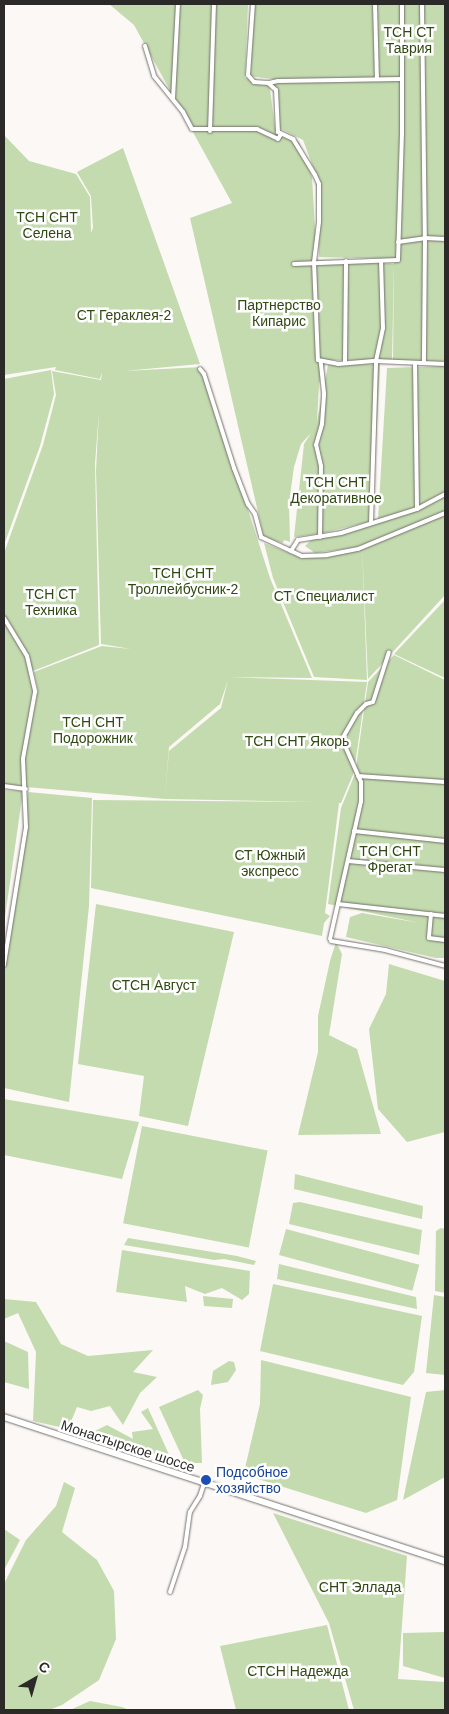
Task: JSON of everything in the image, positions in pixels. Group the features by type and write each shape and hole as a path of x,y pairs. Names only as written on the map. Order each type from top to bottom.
{"main road":[{"name":"Монастырское шоссе","path":"4,1418 445,1561"}],"street":[{"path":"173,99 178,4"},
{"path":"210,130 214,4"},
{"path":"253,4 248,76 254,82 401,79"},
{"path":"375,4 377,78"},
{"path":"294,264 398,260 402,135 402,4"},
{"path":"422,4 425,238 424,363"},
{"path":"145,46 154,76 173,99 192,129 262,130 276,140 281,136 278,132 276,90 268,83"},
{"path":"278,132 293,139 316,174 319,184 319,222 314,262 317,356 321,362 324,401 322,424 316,445 321,466 320,537"},
{"path":"398,242 425,238 445,239"},
{"path":"345,362 346,261"},
{"path":"371,523 376,361 383,328 381,261"},
{"path":"321,362 376,361 445,364"},
{"path":"415,363 417,508"},
{"path":"200,369 204,374 234,468 248,504 255,514 261,537 302,556 315,557 358,549 445,513"},
{"path":"292,551 298,540 320,537 371,523 417,508 445,494"},
{"path":"4,618 27,656 36,692 23,759 26,789 26,827 4,965"},
{"path":"389,652 373,702 366,704 357,713 342,739 360,782 361,800 331,940 385,950 445,966"},
{"path":"358,776 445,782"},
{"path":"4,786 26,789"},
{"path":"354,831 445,841"},
{"path":"348,861 445,870"},
{"path":"338,904 445,916"},
{"path":"431,914 429,938 445,940"},
{"path":"170,1592 185,1547 190,1512 200,1496 204,1484"}],"green space":[{"name":"Партнерство Кипарис","path":"109,4 248,4 245,78 269,82 275,127 299,142 312,177 317,260 394,264 392,361 326,360 319,384 317,422 328,365 380,364 372,521 323,533 294,537 304,444 311,433 301,444 294,467 289,503 290,542 284,540 283,543 264,538 190,218 232,203 134,25"},
{"name":"ТСН СТ Таврия","path":"253,4 445,4 445,361 393,361 394,259 319,257 316,175 303,140 279,128 273,79 248,76"},
{"path":"4,135 29,161 76,174 90,197 91,233 93,228 91,196 77,172 123,148 200,364 124,371 202,367 270,578 312,678 228,677 367,682 354,772 341,803 339,803 325,913 330,916 324,923 322,936 91,888 93,800 315,802 165,799 26,787 24,759 38,690 34,672 102,646 131,649 101,644 96,471 99,411 95,464 99,645 33,671 28,656 4,615 4,553 43,445 56,395 52,371 101,380 102,372 100,379 55,370 56,367 4,375","holes":["228,680 221,708 169,751 165,797 169,747 220,704"]},
{"name":"СТ Специалист","path":"445,366 445,595 368,679 362,545 367,680 314,677 273,578 264,543 302,558 353,550 358,547 315,553 305,546 310,541 378,520 387,368"},
{"path":"51,370 54,394 40,446 4,545 4,379"},
{"path":"445,600 445,678 394,654"},
{"path":"4,620 26,656 34,692 22,759 24,787 4,787"},
{"name":"ТСН СНТ Фрегат","path":"394,655 445,680 445,958 436,958 346,937 350,917 362,913 420,923 328,904 341,808 355,774 368,682"},
{"path":"4,790 23,791 4,924"},
{"path":"28,792 92,798 89,906 69,1102 4,1088 4,978"},
{"name":"СТСН Август","path":"96,904 234,932 188,1126 139,1116 144,1076 78,1064"},
{"path":"336,942 342,954 329,1035 357,1049 381,1134 298,1135 318,1052 318,1016"},
{"path":"389,964 445,981 445,1132 407,1142 378,1109 369,1029 386,994"},
{"path":"4,1099 139,1122 122,1179 4,1155"},
{"path":"142,1126 268,1150 249,1248 123,1223"},
{"path":"295,1174 423,1206 422,1219 294,1189"},
{"path":"300,1202 422,1230 419,1255 289,1224 293,1203"},
{"path":"441,1228 445,1229 445,1293 435,1291 436,1231"},
{"path":"286,1229 419,1265 412,1291 279,1255"},
{"path":"128,1238 237,1256 256,1261 254,1265 124,1245"},
{"path":"122,1250 250,1271 249,1294 242,1300 222,1288 205,1294 185,1286 187,1302 116,1292"},
{"path":"279,1264 416,1297 417,1309 277,1279"},
{"path":"273,1284 422,1316 414,1372 403,1385 260,1351"},
{"path":"434,1295 445,1297 445,1375 426,1373"},
{"path":"203,1296 233,1299 232,1308 204,1306"},
{"path":"4,1299 36,1302 61,1344 88,1356 153,1350 133,1372 157,1377 140,1393 123,1425 110,1406 91,1411 77,1407 68,1429 33,1421 36,1352 18,1313 4,1319"},
{"path":"4,1341 28,1352 29,1389 4,1382"},
{"path":"261,1360 411,1397 397,1500 366,1513 258,1479 245,1468 260,1404"},
{"path":"229,1361 234,1362 236,1370 228,1382 211,1385 213,1371"},
{"path":"198,1390 203,1395 200,1409 202,1463 185,1463 159,1407"},
{"path":"445,1390 445,1477 403,1500 426,1392"},
{"path":"148,1408 171,1459 140,1450 95,1431 107,1425 133,1439 132,1432 153,1429 141,1412"},
{"path":"64,1482 75,1488 62,1532 97,1560 114,1591 116,1639 99,1680 62,1705 49,1710 4,1710 4,1584 26,1540 56,1506"},
{"name":"СНТ Эллада","path":"273,1513 407,1556 398,1679 445,1682 445,1710 354,1710 329,1623"},
{"path":"4,1529 20,1540 4,1570"},
{"name":"СТСН Надежда","path":"327,1625 349,1710 236,1710 220,1646"},
{"path":"445,1632 445,1678 403,1666 403,1633"},
{"path":"90,1701 122,1707 129,1710 70,1710"}],"place":[{"name":"Подсобное хозяйство","path":"206,1480"}],"park label":[{"name":"ТСН СНТ Селена","path":"47,226"},
{"name":"СТ Гераклея-2","path":"124,315"},
{"name":"ТСН СНТ Декоративное","path":"336,490"},
{"name":"ТСН СНТ Троллейбусник-2","path":"183,582"},
{"name":"ТСН СТ Техника","path":"51,602"},
{"name":"ТСН СНТ Подорожник","path":"93,730"},
{"name":"ТСН СНТ Якорь","path":"297,741"},
{"name":"СТ Южный экспресс","path":"270,864"}]}
